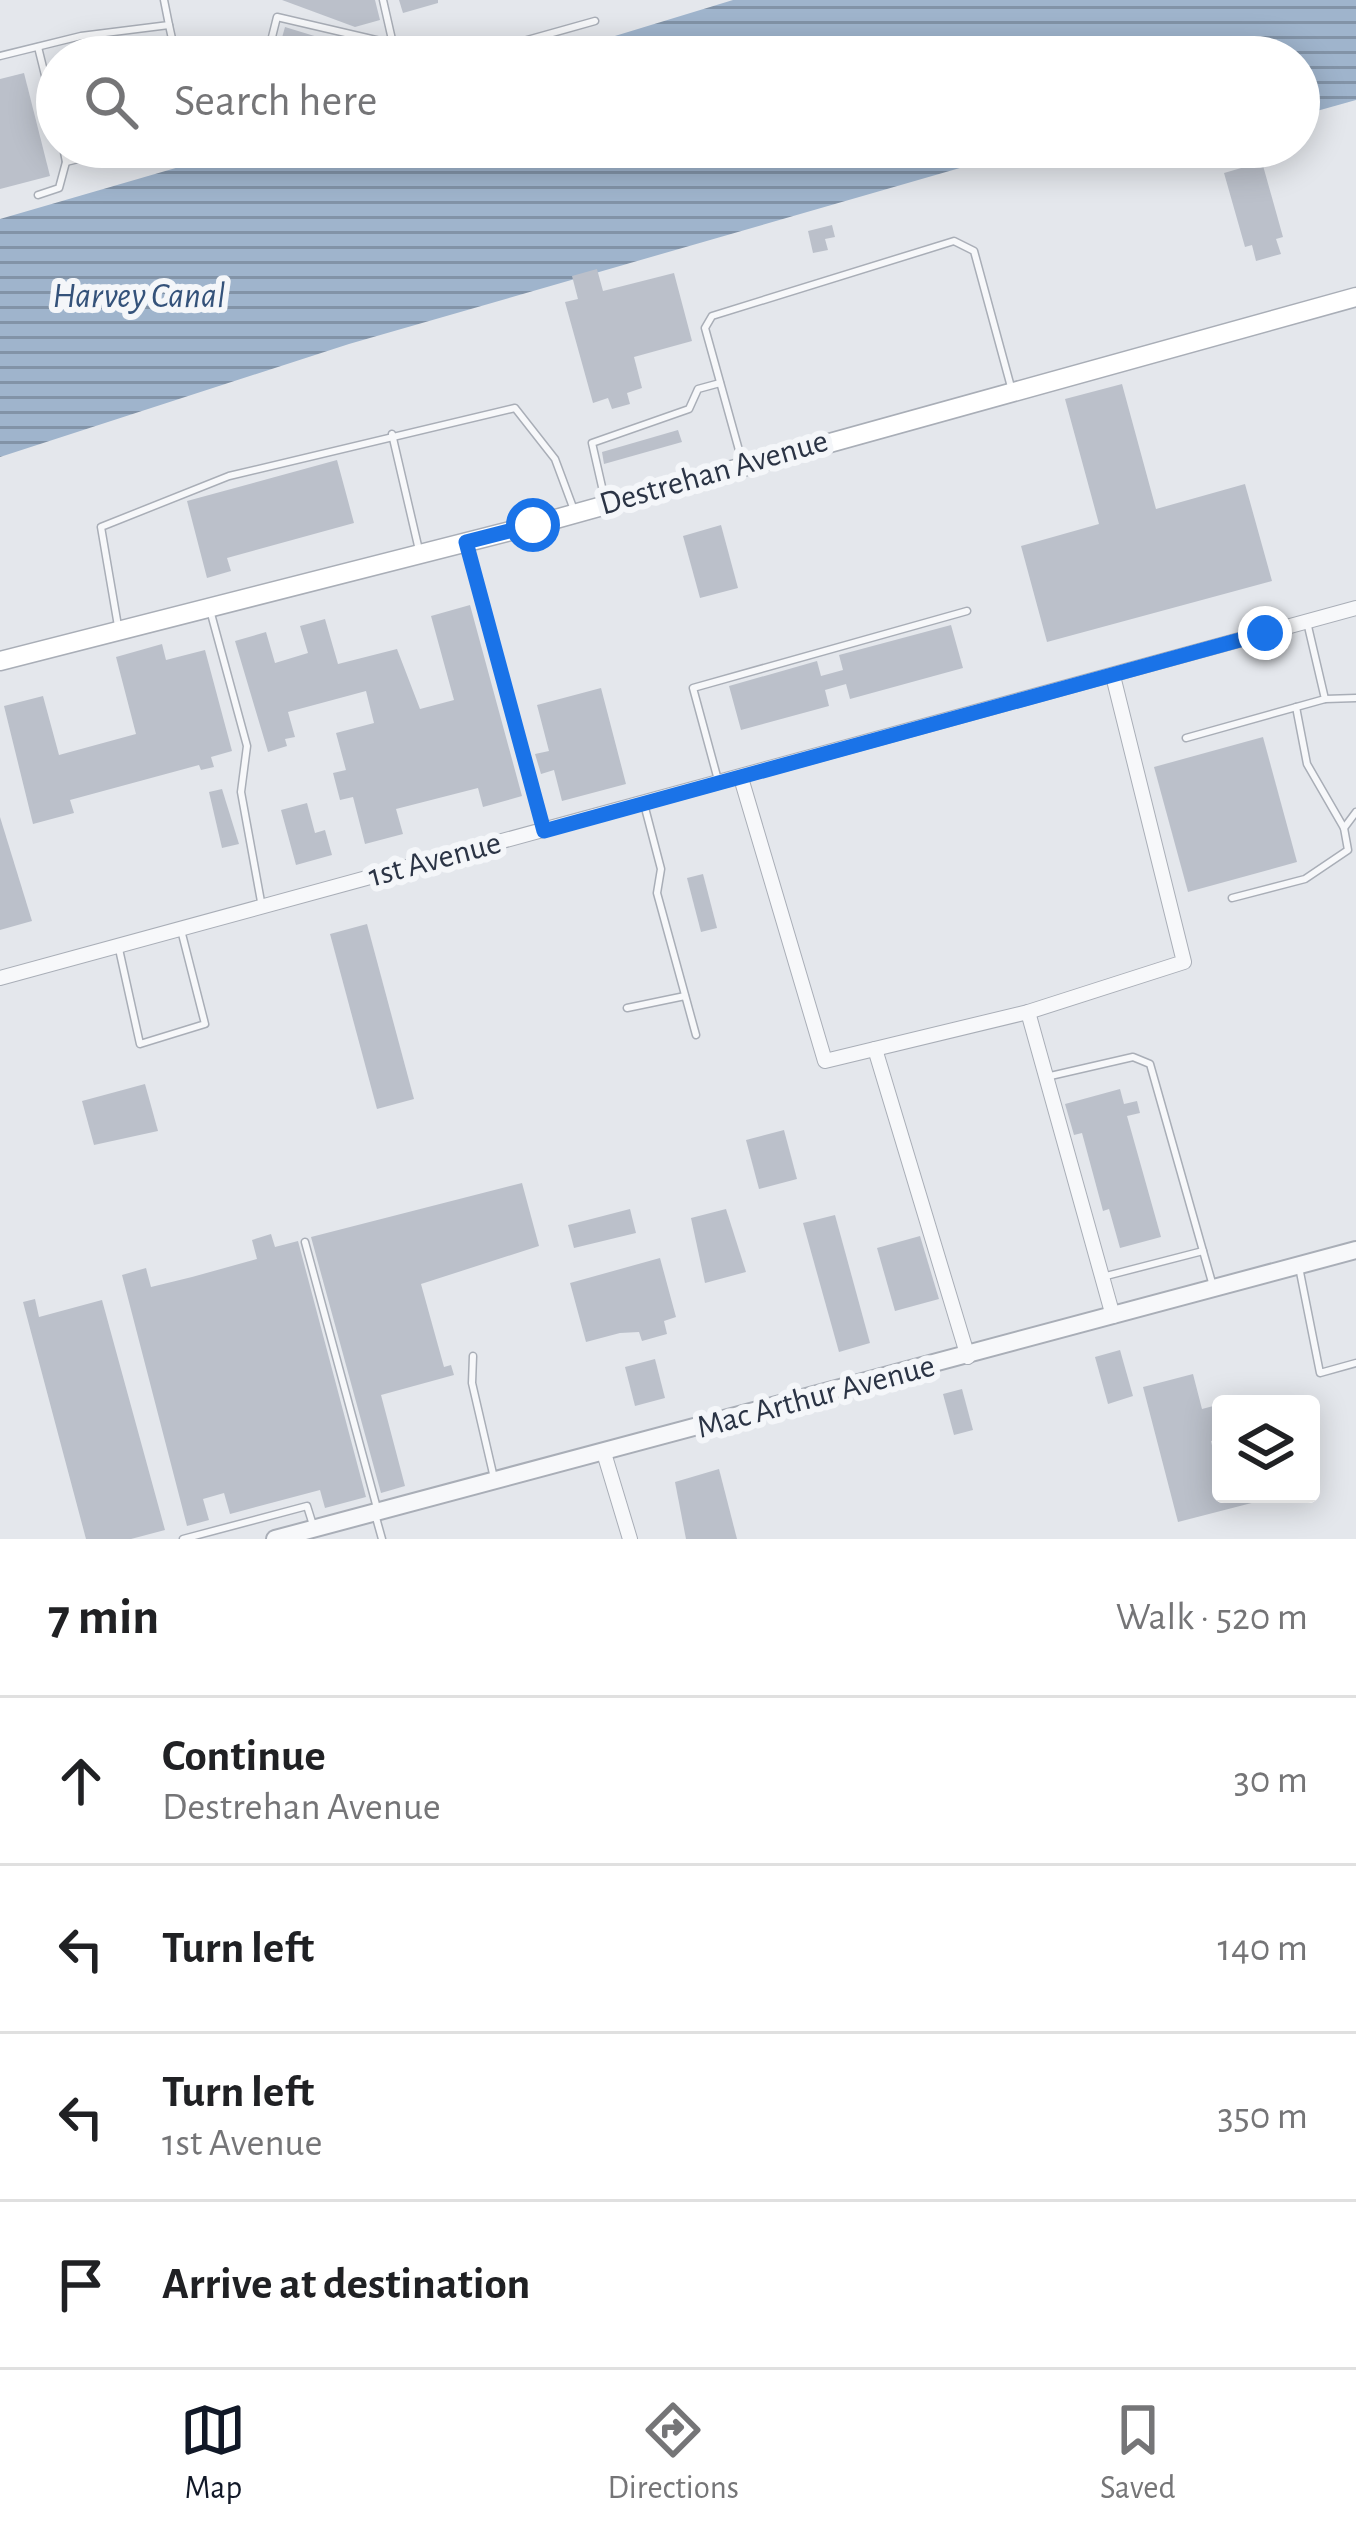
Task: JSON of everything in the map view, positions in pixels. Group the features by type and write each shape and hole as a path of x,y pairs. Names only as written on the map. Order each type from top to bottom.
{"main road":[{"name":"Destrehan Avenue","path":"0,661 575,513 742,463 1356,297"}],"street":[{"name":"1st Avenue","path":"0,978 1356,608"},
{"path":"741,778 825,1061 1028,1012 1184,962 1113,676"},
{"path":"1028,1012 1113,1316"},
{"path":"874,1049 968,1357"},
{"name":"Mac Arthur Avenue","path":"275,1539 1356,1250"},
{"path":"604,1453 630,1539"}],"lane":[{"path":"164,0 172,36"},
{"path":"383,0 392,36"},
{"path":"272,36 277,17 358,36"},
{"path":"542,36 595,21"},
{"path":"90,36 170,25"},
{"path":"0,56 36,47"},
{"path":"38,195 58,188 65,168"},
{"path":"742,463 705,328 712,316 954,241 974,251 1012,391"},
{"path":"606,504 592,443 689,409 698,389 720,383"},
{"path":"119,629 98,533 101,527 229,476 392,434 514,408 555,459 575,513"},
{"path":"392,434 420,554"},
{"path":"466,542 544,831"},
{"path":"209,607 247,746 241,792 262,907"},
{"path":"719,783 693,688 967,611"},
{"path":"1306,622 1325,699"},
{"path":"1186,737 1325,699 1356,698"},
{"path":"1232,898 1305,879 1348,850 1344,828 1306,764 1296,707"},
{"path":"644,804 661,869 657,893 696,1035"},
{"path":"1344,828 1356,812"},
{"path":"118,945 140,1044 206,1024 181,928"},
{"path":"627,1008 686,996"},
{"path":"1046,1077 1133,1058 1150,1064 1214,1288"},
{"path":"305,1242 382,1539"},
{"path":"1102,1276 1204,1251"},
{"path":"1299,1266 1320,1373 1356,1364"},
{"path":"473,1356 472,1383 495,1481"},
{"path":"183,1539 307,1506 314,1529"}],"water":[{"path":"733,0 1356,0 1356,100 1320,110 1320,36 615,36"},
{"name":"Harvey Canal","path":"176,168 960,168 349,344 0,457 0,219"}],"building":[{"path":"282,0 375,0 380,20 355,27"},
{"path":"399,0 438,0 438,3 403,13"},
{"path":"285,27 314,36 282,36"},
{"path":"24,73 36,121 36,168 48,168 50,176 0,189 0,79"},
{"path":"1264,168 1283,237 1276,239 1281,254 1256,261 1252,245 1245,247 1224,173"},
{"path":"832,225 835,237 825,239 828,250 813,253 808,231"},
{"path":"597,269 603,291 674,273 692,341 634,357 642,388 627,393 630,404 612,409 608,398 593,403 565,302 578,299 572,276"},
{"path":"1122,384 1156,509 1245,484 1272,581 1047,642 1021,546 1099,524 1065,399"},
{"path":"678,430 682,442 604,464 602,452"},
{"path":"337,460 354,523 227,558 231,571 207,578 187,501"},
{"path":"721,525 738,588 700,598 683,536"},
{"path":"470,605 522,796 483,807 478,788 396,809 403,834 365,844 353,797 340,800 333,773 346,770 336,733 374,723 366,691 288,712 295,737 285,739 287,746 268,752 235,641 266,632 275,663 308,653 300,626 325,619 338,664 397,649 420,709 454,700 431,616"},
{"path":"951,625 963,668 850,699 846,684 825,690 829,706 741,730 729,686 817,661 821,676 843,670 839,655"},
{"path":"162,644 166,660 205,650 232,751 211,757 214,767 201,770 199,765 70,800 74,813 33,824 4,706 43,696 59,755 136,734 116,657"},
{"path":"601,688 626,784 562,801 554,770 541,774 535,754 549,751 537,705"},
{"path":"1263,737 1297,862 1188,892 1154,767"},
{"path":"222,789 239,844 222,848 209,792"},
{"path":"307,803 315,833 325,830 332,855 296,865 281,810"},
{"path":"0,817 32,921 0,930"},
{"path":"703,874 717,928 701,932 687,878"},
{"path":"367,924 414,1099 377,1109 330,934"},
{"path":"145,1084 158,1131 94,1145 82,1101"},
{"path":"1120,1089 1124,1104 1137,1101 1140,1113 1127,1116 1161,1237 1120,1248 1109,1209 1103,1211 1082,1133 1074,1135 1065,1104"},
{"path":"784,1130 797,1179 759,1189 746,1140"},
{"path":"522,1183 539,1246 421,1284 444,1367 451,1365 454,1375 381,1395 405,1486 381,1493 311,1237"},
{"path":"630,1209 636,1233 574,1248 568,1225"},
{"path":"726,1209 746,1272 705,1283 691,1218"},
{"path":"835,1215 870,1343 839,1352 803,1223"},
{"path":"271,1234 275,1247 298,1241 366,1497 325,1508 320,1490 230,1514 224,1493 203,1499 209,1520 187,1526 122,1275 146,1268 151,1287 192,1277 257,1259 252,1240"},
{"path":"920,1236 939,1299 895,1311 877,1248"},
{"path":"660,1258 676,1317 664,1321 667,1334 642,1341 639,1332 620,1333 586,1342 570,1283"},
{"path":"35,1299 39,1317 102,1300 165,1530 131,1539 86,1539 23,1302"},
{"path":"1120,1350 1133,1396 1108,1404 1095,1357"},
{"path":"655,1359 665,1398 635,1406 625,1367"},
{"path":"1193,1374 1202,1409 1212,1406 1212,1503 1252,1503 1178,1522 1143,1387"},
{"path":"962,1389 973,1430 954,1435 943,1394"},
{"path":"719,1469 737,1539 686,1539 675,1482"}],"route":[{"path":"533,525 466,542 544,831 1265,633"}]}
